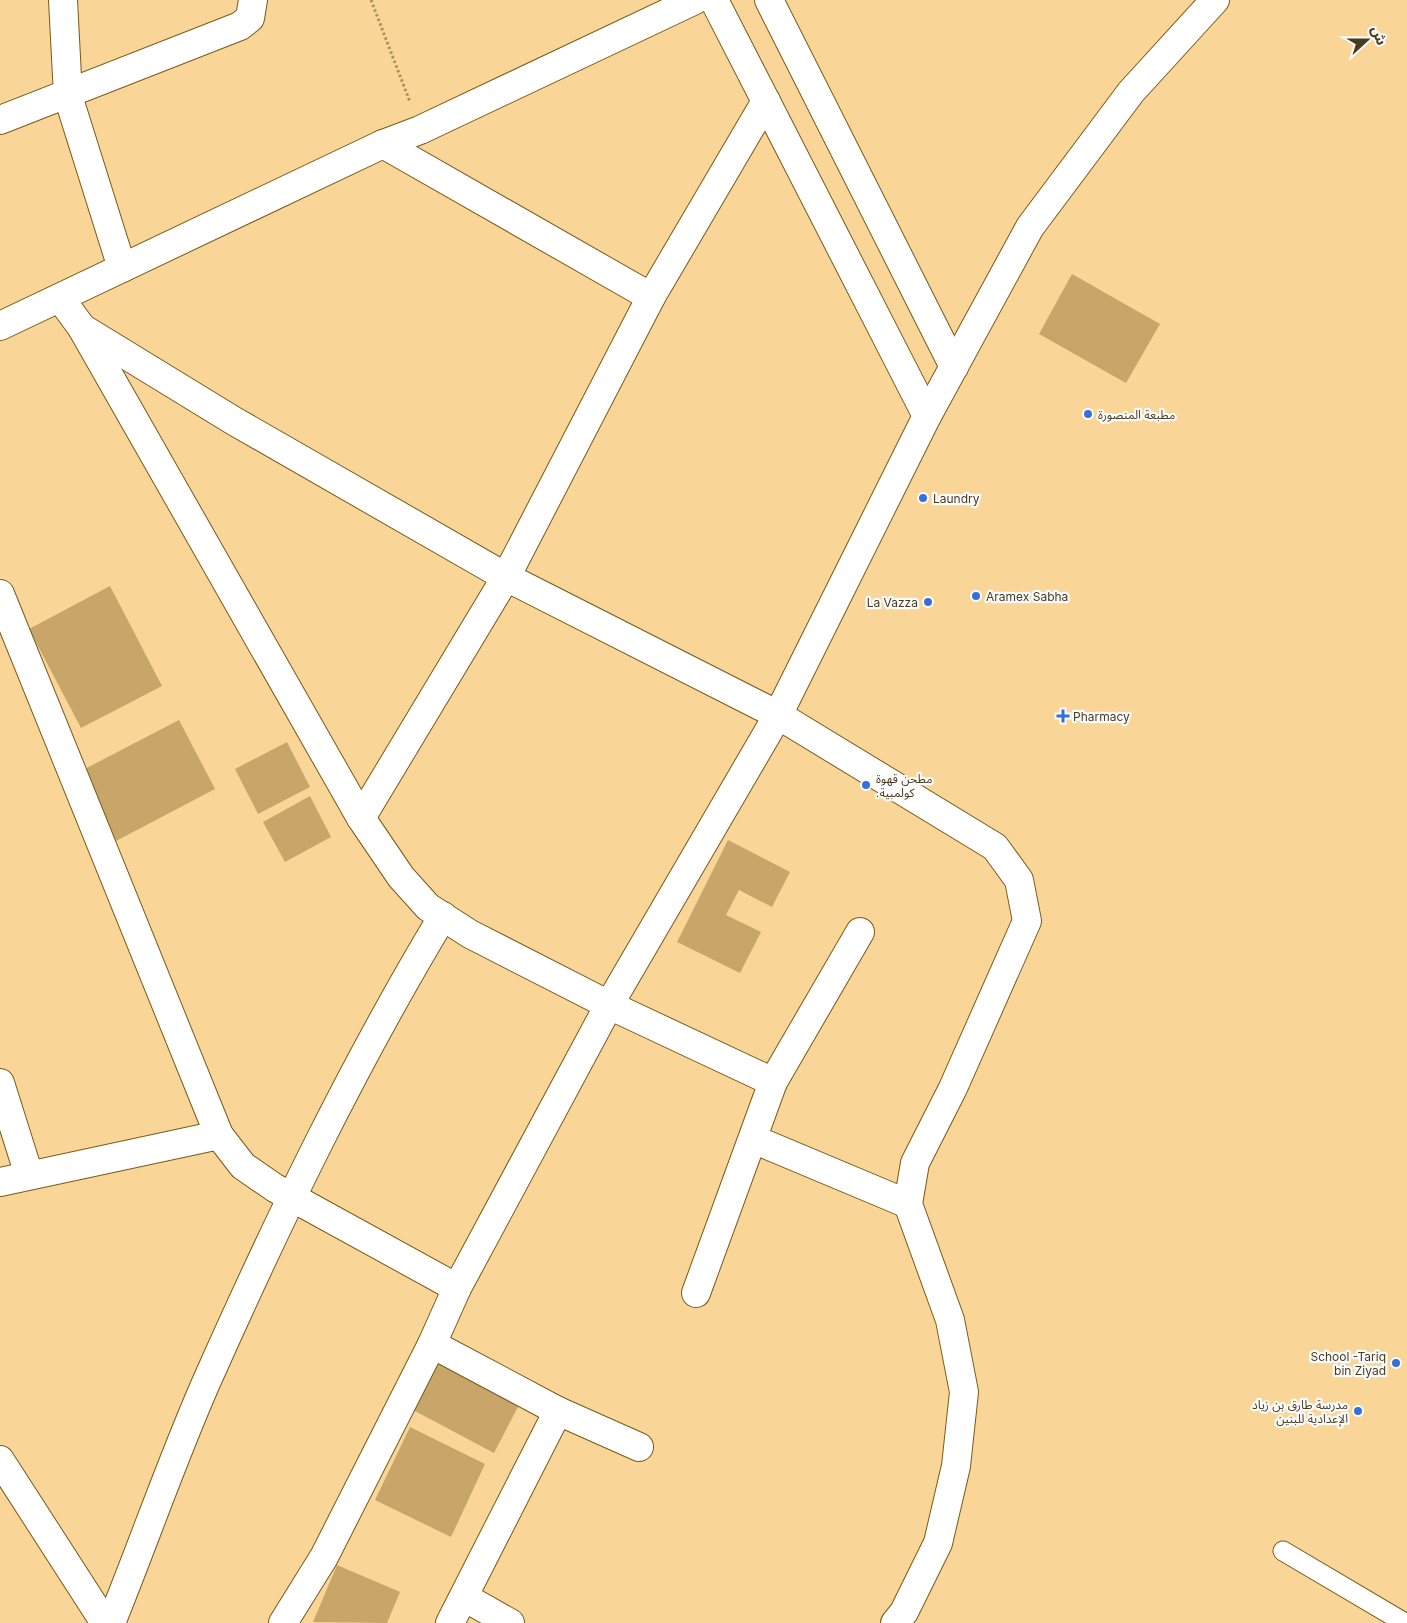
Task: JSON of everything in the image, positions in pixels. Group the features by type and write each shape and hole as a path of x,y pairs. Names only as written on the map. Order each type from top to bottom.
{"street":[{"path":"63,0 68,96 122,268"},
{"path":"0,120 68,96 240,26 250,18 254,0"},
{"path":"0,326 383,144 420,130 695,0"},
{"path":"714,0 927,416"},
{"path":"769,0 954,367"},
{"path":"283,1623 324,1557 432,1344 457,1288 609,1005 778,715 927,416 1030,227 1131,92 1215,0"},
{"path":"361,818 506,577 651,297 766,101"},
{"path":"383,144 651,297"},
{"path":"60,298 82,328 361,818 401,877 428,906 470,934 609,1005 773,1082"},
{"path":"82,328 234,421 506,577 778,715 994,847 1019,880 1027,921 953,1088 915,1163 908,1204 950,1320 964,1392 956,1466 938,1543 904,1612 895,1623"},
{"path":"0,594 219,1135 244,1166 292,1198 457,1288"},
{"path":"112,1623 205,1386 292,1198 367,1046 443,916"},
{"path":"696,1293 754,1139 773,1082 860,932"},
{"path":"0,1083 29,1176"},
{"path":"0,1182 219,1135"},
{"path":"754,1139 908,1204"},
{"path":"432,1344 558,1411 639,1447"},
{"path":"450,1623 558,1411"},
{"path":"0,1460 105,1623"},
{"path":"464,1597 510,1623"}],"lane":[{"path":"1284,1551 1405,1623"}],"path":[{"path":"371,0 420,130"}],"building":[{"path":"1072,274 1160,324 1126,383 1039,334"},
{"path":"110,586 162,686 81,728 29,629"},
{"path":"179,720 215,789 116,841 79,772"},
{"path":"287,742 310,787 258,814 235,769"},
{"path":"310,796 331,837 285,862 263,822"},
{"path":"728,840 790,872 772,907 739,890 726,915 761,932 740,973 677,942"},
{"path":"442,1356 522,1399 494,1453 413,1410"},
{"path":"410,1427 485,1464 451,1537 375,1500"},
{"path":"337,1565 400,1592 387,1623 313,1622"}],"place":[{"name":"مطبعة المنصورة","path":"1088,414"},
{"name":"Laundry","path":"923,498"},
{"name":"Aramex Sabha","path":"976,596"},
{"name":"La Vazza","path":"928,602"},
{"name":"Pharmacy","path":"1063,716"},
{"name":"مطحن قهوة .كولمبية","path":"866,785"},
{"name":"School -Tariq bin Ziyad","path":"1396,1363"},
{"name":"مدرسة طارق بن زياد الإعدادية للبنين","path":"1358,1411"}]}
